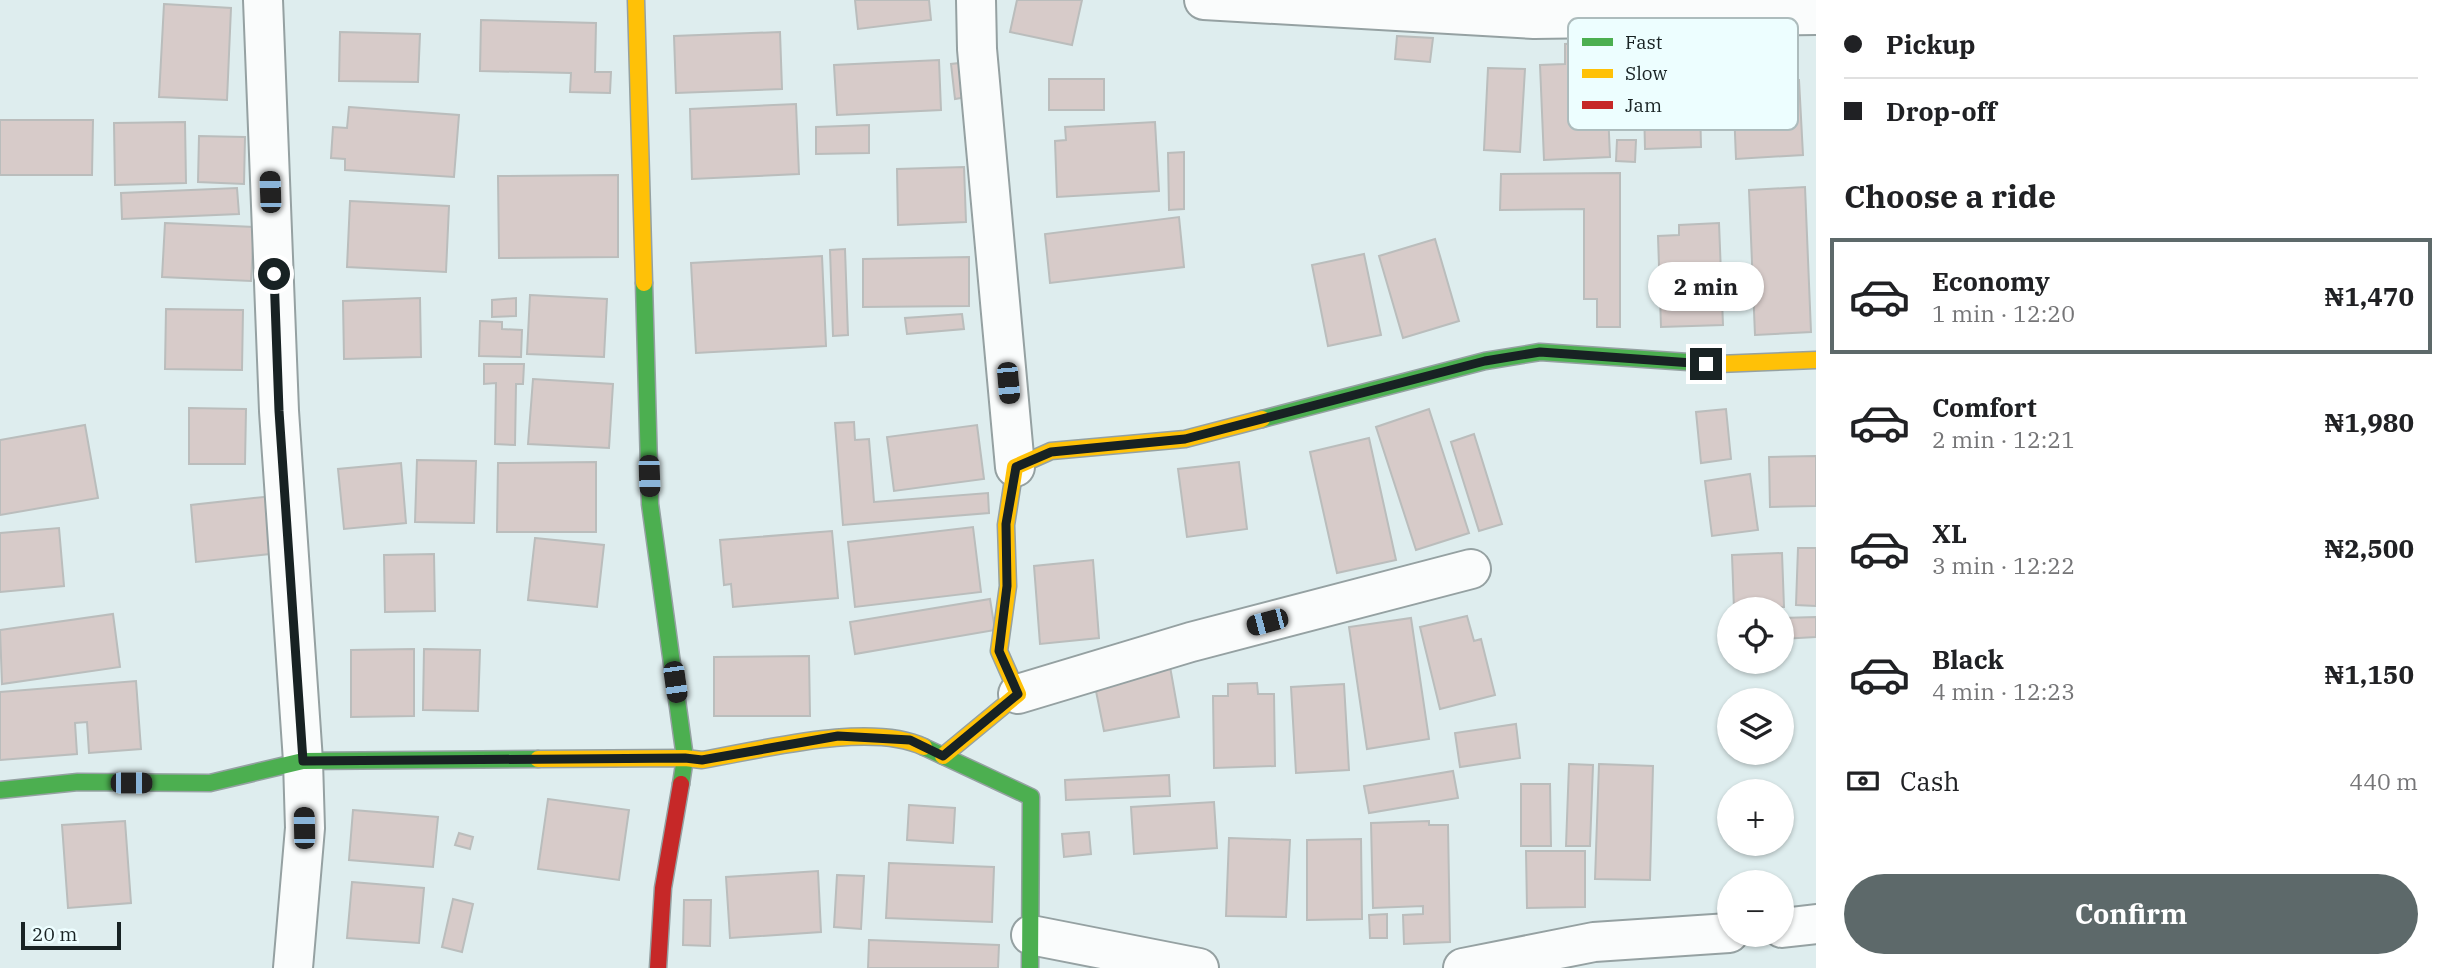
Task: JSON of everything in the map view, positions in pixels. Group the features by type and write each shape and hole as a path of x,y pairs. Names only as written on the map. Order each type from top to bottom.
{"street":[{"path":"263,0 279,411 303,761 304,828 293,968"},
{"path":"636,0 640,226 650,504 685,758 663,888 658,968"},
{"path":"976,0 977,49 1016,467 1006,524 1007,586 999,651 1018,694"},
{"path":"1204,0 1534,19 1568,19"},
{"path":"1604,18 1816,15"},
{"path":"1016,467 1051,452 1185,439 1485,361 1540,352 1730,365 1816,360"},
{"path":"943,756 1018,694 1191,642 1471,569"},
{"path":"0,790 78,782 210,783 303,761 702,760 838,736 910,740 1031,797 1030,952 1199,968"},
{"path":"1794,927 1816,924"},
{"path":"1463,968 1594,942 1717,934"}],"building":[{"path":"855,0 929,0 931,20 858,29"},
{"path":"1017,0 1082,0 1072,45 1010,32"},
{"path":"164,4 231,8 227,100 159,97"},
{"path":"481,20 596,23 595,72 611,72 610,93 570,92 571,73 480,71"},
{"path":"340,32 420,34 418,82 339,81"},
{"path":"780,32 782,89 676,93 674,36"},
{"path":"1397,36 1433,38 1430,62 1395,59"},
{"path":"1565,44 1568,44 1568,130 1609,130 1610,157 1544,160 1540,65 1565,64"},
{"path":"939,60 941,110 837,115 834,65"},
{"path":"968,62 973,96 955,99 951,64"},
{"path":"1488,68 1525,69 1520,152 1484,150"},
{"path":"1049,79 1104,79 1104,110 1049,110"},
{"path":"1798,80 1803,155 1736,159 1735,130 1798,130"},
{"path":"796,104 799,174 692,179 690,109"},
{"path":"349,107 459,115 454,177 345,170 345,159 331,158 333,127 347,128"},
{"path":"0,120 93,120 92,175 0,175"},
{"path":"185,122 186,183 115,185 114,123"},
{"path":"1155,122 1159,191 1057,197 1055,141 1066,140 1065,127"},
{"path":"869,125 869,153 816,154 816,127"},
{"path":"1645,130 1701,130 1701,147 1645,149"},
{"path":"199,136 245,137 244,184 198,182"},
{"path":"1617,140 1636,140 1635,162 1616,161"},
{"path":"1184,152 1184,209 1169,210 1168,153"},
{"path":"964,167 966,222 898,225 897,169"},
{"path":"1620,173 1620,327 1597,327 1597,299 1584,299 1584,209 1500,210 1501,174"},
{"path":"618,175 618,257 499,258 498,176"},
{"path":"1805,187 1811,332 1755,335 1749,190"},
{"path":"237,188 239,214 122,219 121,193"},
{"path":"350,201 449,206 446,272 347,267"},
{"path":"1179,217 1184,267 1050,283 1045,234"},
{"path":"165,223 254,227 251,281 162,277"},
{"path":"1719,223 1723,325 1661,327 1658,236 1679,235 1679,225"},
{"path":"1435,239 1459,321 1403,338 1379,256"},
{"path":"845,249 848,335 833,336 830,250"},
{"path":"1364,254 1381,335 1328,346 1312,265"},
{"path":"822,256 826,346 696,353 691,263"},
{"path":"969,257 969,306 863,307 863,259"},
{"path":"530,295 607,299 604,357 527,354"},
{"path":"420,298 421,357 344,359 343,301"},
{"path":"516,298 516,316 492,317 492,300"},
{"path":"166,309 243,310 242,370 165,369"},
{"path":"962,314 964,329 907,334 905,318"},
{"path":"480,321 502,322 502,329 522,330 521,357 479,356"},
{"path":"484,364 524,364 523,384 516,384 515,445 495,444 496,383 484,384"},
{"path":"533,379 613,384 609,448 528,444"},
{"path":"189,408 246,409 245,464 189,464"},
{"path":"1429,409 1469,533 1416,550 1376,427"},
{"path":"1726,409 1731,459 1701,463 1696,412"},
{"path":"854,422 855,440 869,439 874,502 988,493 989,513 843,525 835,423"},
{"path":"85,425 98,498 0,515 0,440"},
{"path":"977,425 984,479 894,491 887,437"},
{"path":"1474,434 1502,524 1479,531 1451,442"},
{"path":"1369,438 1396,560 1337,573 1310,452"},
{"path":"1816,456 1816,506 1770,507 1769,457"},
{"path":"417,460 476,461 474,523 415,522"},
{"path":"596,462 596,532 497,532 498,463"},
{"path":"1239,462 1247,529 1187,537 1178,469"},
{"path":"401,463 406,523 344,529 338,469"},
{"path":"1750,474 1758,530 1712,536 1705,481"},
{"path":"273,496 279,553 196,562 191,505"},
{"path":"973,527 981,592 855,607 848,542"},
{"path":"59,528 64,586 0,592 0,533"},
{"path":"832,531 838,598 733,607 731,584 724,585 720,540"},
{"path":"535,538 604,545 597,607 528,600"},
{"path":"1798,548 1816,548 1816,606 1796,605"},
{"path":"1782,553 1784,597 1734,597 1732,555"},
{"path":"434,554 435,611 385,612 384,555"},
{"path":"1093,560 1099,638 1040,644 1034,566"},
{"path":"990,599 995,630 855,654 850,622"},
{"path":"113,614 120,667 2,684 0,630"},
{"path":"1467,616 1474,641 1481,639 1495,695 1440,709 1420,627"},
{"path":"1816,617 1816,637 1794,638 1794,618"},
{"path":"1411,618 1429,739 1367,749 1349,627"},
{"path":"414,649 414,716 351,717 351,650"},
{"path":"424,649 480,650 478,711 423,710"},
{"path":"809,656 810,716 714,716 714,657"},
{"path":"1169,661 1179,717 1104,731 1093,676"},
{"path":"136,681 141,749 89,753 87,722 75,723 77,754 0,760 0,692"},
{"path":"1257,683 1258,694 1274,694 1275,766 1214,768 1213,696 1228,696 1228,684"},
{"path":"1344,684 1349,770 1296,773 1291,687"},
{"path":"1516,724 1520,758 1460,767 1455,733"},
{"path":"1569,764 1593,765 1590,846 1566,846"},
{"path":"1599,764 1653,766 1650,880 1595,879"},
{"path":"1453,771 1458,798 1369,813 1364,786"},
{"path":"1169,775 1170,796 1066,800 1065,780"},
{"path":"1521,784 1550,784 1551,846 1521,846"},
{"path":"548,799 629,810 619,880 538,869"},
{"path":"1214,802 1217,848 1134,854 1131,807"},
{"path":"909,805 955,808 953,843 907,840"},
{"path":"353,810 438,817 433,867 349,860"},
{"path":"125,821 131,903 68,908 62,825"},
{"path":"1429,821 1429,825 1448,825 1450,942 1404,944 1403,915 1423,914 1423,906 1373,908 1371,823"},
{"path":"1089,832 1091,854 1064,857 1062,834"},
{"path":"459,833 473,837 470,849 455,845"},
{"path":"1229,838 1290,840 1286,917 1226,916"},
{"path":"1361,839 1362,919 1307,920 1307,840"},
{"path":"1526,851 1585,851 1585,907 1527,908"},
{"path":"889,863 994,867 992,922 886,918"},
{"path":"818,871 821,932 730,938 726,877"},
{"path":"837,875 864,876 861,929 834,927"},
{"path":"352,882 424,888 419,943 347,938"},
{"path":"453,899 473,904 462,952 442,947"},
{"path":"684,900 711,900 710,946 683,945"},
{"path":"1387,914 1387,938 1370,938 1369,915"},
{"path":"869,940 999,945 998,968 868,968"}],"traffic: fast":[{"path":"644,283 650,504 685,758 681,784"},
{"path":"1262,419 1485,361 1540,352 1718,364"},
{"path":"924,747 1031,797 1030,968"},
{"path":"0,790 78,782 210,783 303,761 538,759"}],"traffic: slow":[{"path":"636,0 644,283"},
{"path":"1718,364 1816,360"},
{"path":"943,756 1018,694 999,651 1008,586 1006,525 1015,467 1051,451 1185,439 1262,419"},
{"path":"538,759 702,760 846,737 901,740 924,747"}],"traffic: jam":[{"path":"658,968 663,888 681,784"}],"route":[{"path":"274,274 279,411 303,761 702,760 838,736 910,740 943,756 1018,694 999,651 1007,586 1006,524 1016,467 1051,452 1185,439 1485,361 1540,352 1706,364"}]}
